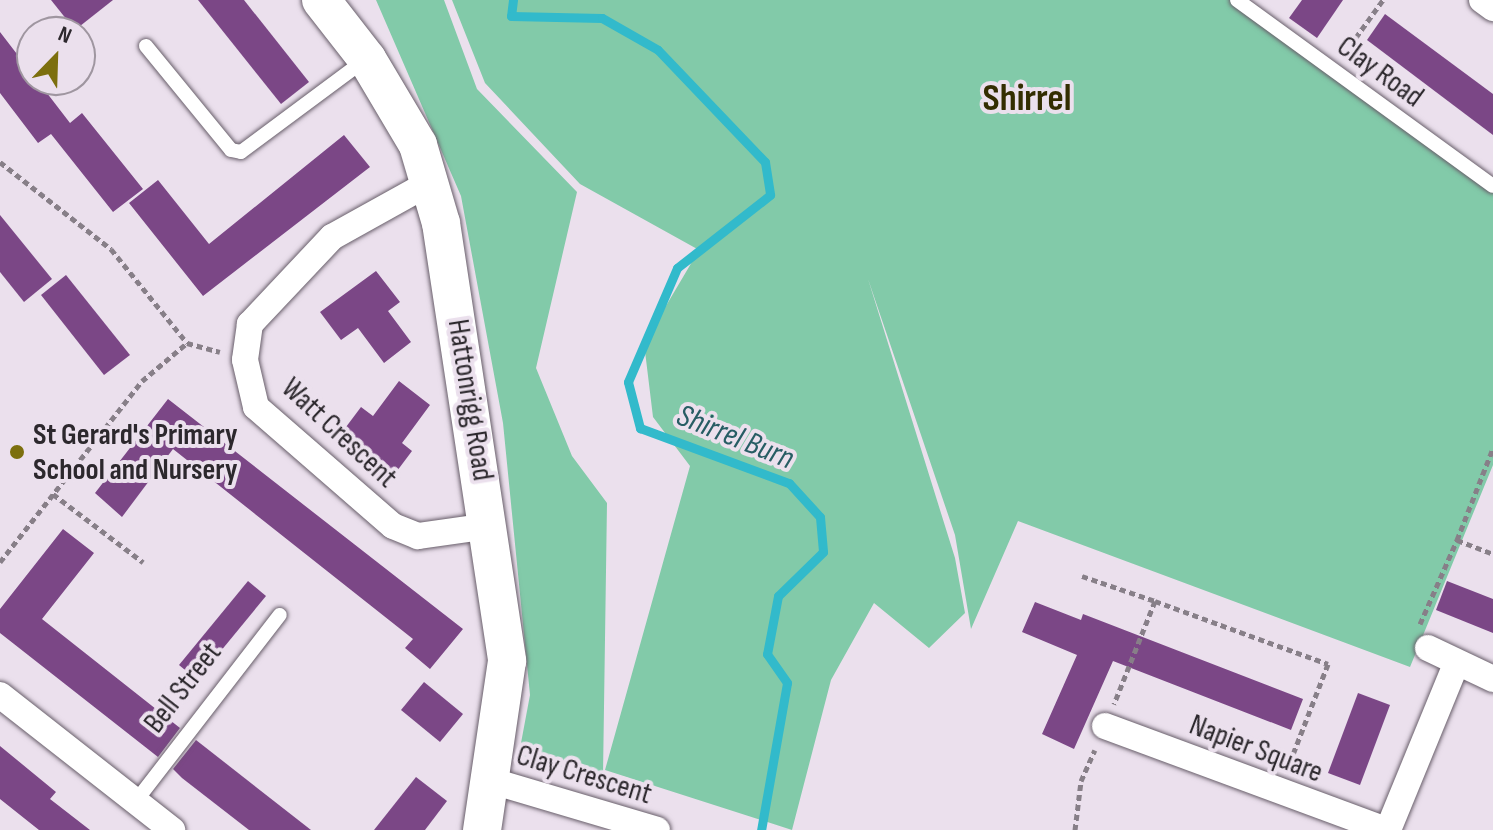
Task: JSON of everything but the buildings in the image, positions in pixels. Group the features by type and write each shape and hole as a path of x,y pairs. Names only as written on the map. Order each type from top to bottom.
{"street":[{"name":"Hattonrigg Road","path":"321,0 367,59 418,145 431,182 464,352 507,661 492,781 482,830"},
{"path":"1482,0 1493,8"},
{"name":"Watt Crescent","path":"431,182 332,237 250,324 245,360 256,407 393,526 418,536 489,526"},
{"path":"1428,648 1493,679"},
{"name":"Napier Square","path":"1105,726 1278,793 1387,830 1456,664"},
{"path":"0,695 172,830"},
{"name":"Clay Crescent","path":"492,781 657,830"}],"lane":[{"name":"Clay Road","path":"1237,0 1493,186"},
{"path":"146,46 231,150 241,152 367,59"},
{"name":"Bell Street","path":"136,801 280,615"}],"path":[{"path":"1341,58 1383,0"},
{"path":"0,162 111,249 187,343 245,360"},
{"path":"0,562 142,381 187,343"},
{"path":"1428,648 1417,632 1493,448"},
{"path":"53,494 143,562"},
{"path":"1457,540 1493,554"},
{"path":"1082,576 1328,664 1278,793"},
{"path":"1075,830 1081,781 1155,601"}],"green space":[{"path":"376,0 444,0 477,89 577,192 536,368 572,456 607,503 603,775 518,759 530,695 503,423 461,196"},
{"path":"452,0 1242,0 1493,179 1493,465 1410,667 1018,521 971,629 955,535 868,279 955,558 965,613 929,648 874,603 831,680 792,830 605,770 690,466 653,417 644,343 699,250 580,184 485,83"}],"waterway":[{"name":"Shirrel Burn","path":"513,0 511,16 602,18 658,50 765,162 770,195 677,268 628,382 640,428 789,483 820,517 823,552 778,596 767,654 787,683 761,830"}],"place":[{"name":"St Gerard's Primary School and Nursery","path":"17,452"}],"district":[{"name":"Shirrel","path":"1027,99"}]}
